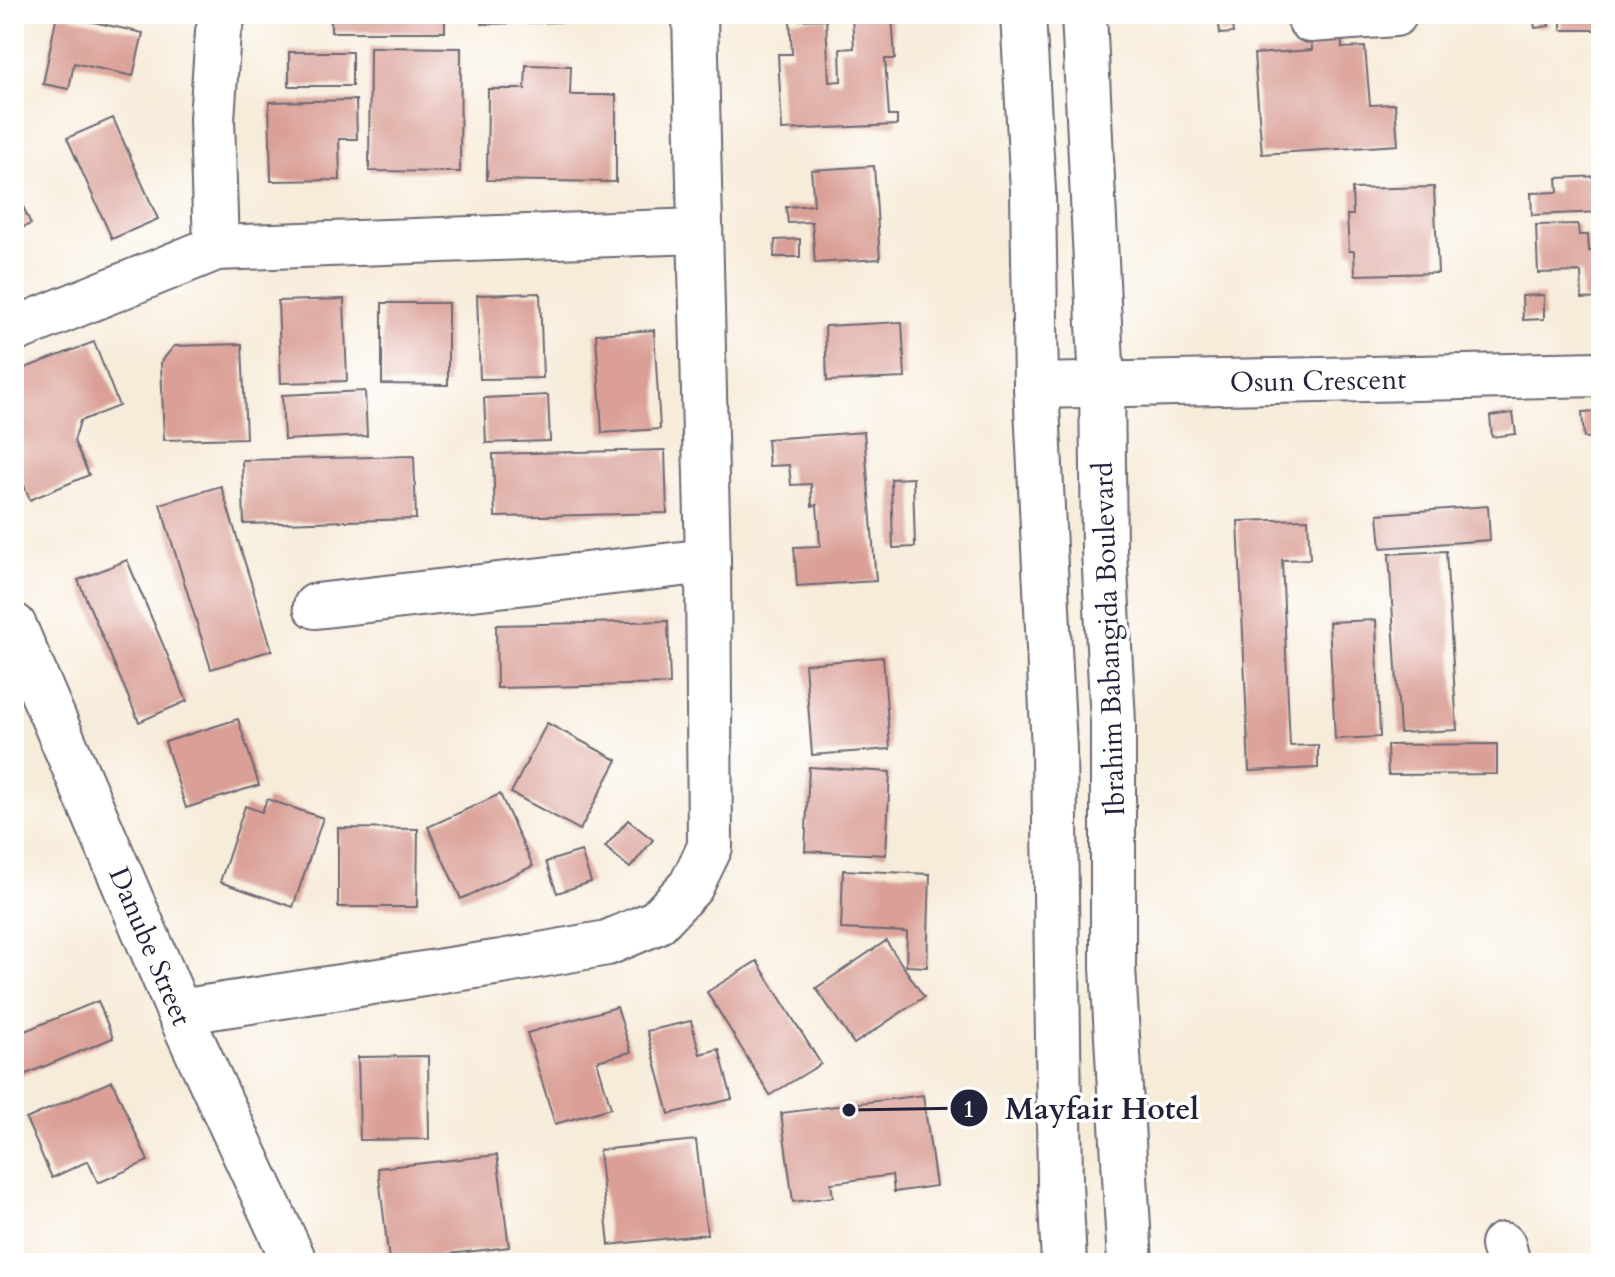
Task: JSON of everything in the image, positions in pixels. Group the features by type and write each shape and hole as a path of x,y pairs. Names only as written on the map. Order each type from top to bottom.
{"street":[{"path":"216,248 212,119 218,32 224,14"},
{"path":"179,1012 607,943 657,922 691,886 710,847 708,561 695,14"},
{"name":"Ibrahim Babangida Boulevard","path":"1023,14 1033,191 1036,386 1054,749 1060,1184 1064,1263"},
{"name":"Ibrahim Babangida Boulevard","path":"1084,14 1102,385 1104,550 1113,723 1113,967 1130,1263"},
{"path":"1310,20 1384,15"},
{"path":"14,330 216,248 699,231"},
{"name":"Osun Crescent","path":"1036,386 1601,374"},
{"path":"316,606 708,561"},
{"name":"Danube Street","path":"14,626 179,1012 295,1263"}],"building":[{"path":"57,14 143,33 133,76 74,63 69,89 43,84"},
{"path":"331,14 445,14 445,32 331,32"},
{"path":"482,14 597,14 597,21 482,24"},
{"path":"892,15 895,59 885,59 889,116 897,116 897,125 782,130 778,54 792,54 790,20 826,19 829,82 841,81 840,49 854,48 852,17"},
{"path":"1547,15 1549,26 1535,28 1533,17"},
{"path":"1561,16 1601,16 1601,30 1561,30"},
{"path":"1232,23 1233,33 1220,34 1219,24"},
{"path":"1341,36 1342,48 1365,47 1370,105 1395,104 1398,145 1262,154 1254,54 1312,50 1311,38"},
{"path":"370,47 461,48 460,172 369,171"},
{"path":"289,52 352,52 352,86 289,86"},
{"path":"526,65 571,66 570,95 616,95 616,182 487,180 488,89 525,89"},
{"path":"356,100 357,139 339,139 340,180 271,181 269,102"},
{"path":"113,118 158,219 112,239 67,138"},
{"path":"874,166 880,259 815,263 812,222 788,223 786,207 814,205 811,170"},
{"path":"1601,176 1601,212 1532,215 1531,193 1558,192 1557,178"},
{"path":"14,187 31,224 14,231"},
{"path":"1434,187 1438,273 1355,275 1354,251 1349,251 1347,215 1353,215 1352,189"},
{"path":"1578,224 1579,235 1588,235 1589,251 1600,251 1601,298 1582,299 1581,272 1538,273 1536,225"},
{"path":"800,239 800,257 774,257 775,240"},
{"path":"540,293 543,378 480,379 477,295"},
{"path":"1544,295 1544,319 1523,320 1522,296"},
{"path":"344,299 347,381 281,383 278,301"},
{"path":"382,303 448,303 448,385 382,384"},
{"path":"902,322 905,378 827,381 825,326"},
{"path":"654,330 660,429 602,433 596,334"},
{"path":"94,342 119,406 80,421 74,441 89,475 30,500 14,462 14,378 17,371"},
{"path":"242,344 246,438 164,440 161,362 174,346"},
{"path":"365,391 367,436 284,440 282,395"},
{"path":"548,395 550,441 486,443 484,398"},
{"path":"1601,411 1601,437 1584,438 1582,412"},
{"path":"1513,413 1516,434 1492,437 1490,416"},
{"path":"864,432 876,581 797,586 794,547 820,546 817,505 812,506 811,484 791,485 789,465 769,466 767,439"},
{"path":"665,450 667,513 495,517 493,454"},
{"path":"414,456 416,519 244,524 242,460"},
{"path":"913,478 915,547 893,548 891,479"},
{"path":"221,486 272,650 211,669 160,504"},
{"path":"1488,506 1490,540 1381,548 1378,514"},
{"path":"1308,519 1310,559 1282,560 1290,746 1318,745 1318,768 1249,771 1238,521"},
{"path":"1446,551 1457,730 1400,733 1389,554"},
{"path":"127,560 187,701 139,722 78,580"},
{"path":"1376,620 1380,737 1335,739 1329,622"},
{"path":"668,621 670,684 497,688 496,625"},
{"path":"883,657 890,749 812,755 805,664"},
{"path":"238,719 259,785 186,808 165,742"},
{"path":"547,723 617,760 580,830 511,793"},
{"path":"1497,744 1497,774 1388,775 1387,745"},
{"path":"809,767 890,772 886,855 805,851"},
{"path":"500,794 533,866 461,899 428,827"},
{"path":"267,799 323,818 293,907 220,882 245,806 262,812"},
{"path":"14,814 25,837 14,842"},
{"path":"628,820 653,840 630,868 605,847"},
{"path":"338,828 418,829 417,907 338,907"},
{"path":"581,851 591,882 557,893 546,862"},
{"path":"843,870 930,874 927,967 906,966 907,932 841,929"},
{"path":"886,941 924,997 854,1044 816,988"},
{"path":"757,961 821,1064 770,1095 707,992"},
{"path":"98,1001 113,1038 14,1079 14,1020 20,1033"},
{"path":"617,1007 631,1052 597,1061 611,1108 555,1124 527,1033"},
{"path":"691,1021 700,1054 719,1049 732,1099 669,1114 647,1031"},
{"path":"428,1056 429,1139 360,1140 358,1057"},
{"path":"112,1081 148,1161 98,1183 88,1161 52,1178 26,1119"},
{"path":"923,1095 936,1186 894,1192 892,1175 831,1183 833,1197 793,1202 781,1113"},
{"path":"696,1140 707,1234 609,1245 599,1150"},
{"path":"497,1155 509,1247 389,1261 378,1168"}],"place":[{"name":"Mayfair Hotel","path":"849,1110"}]}
